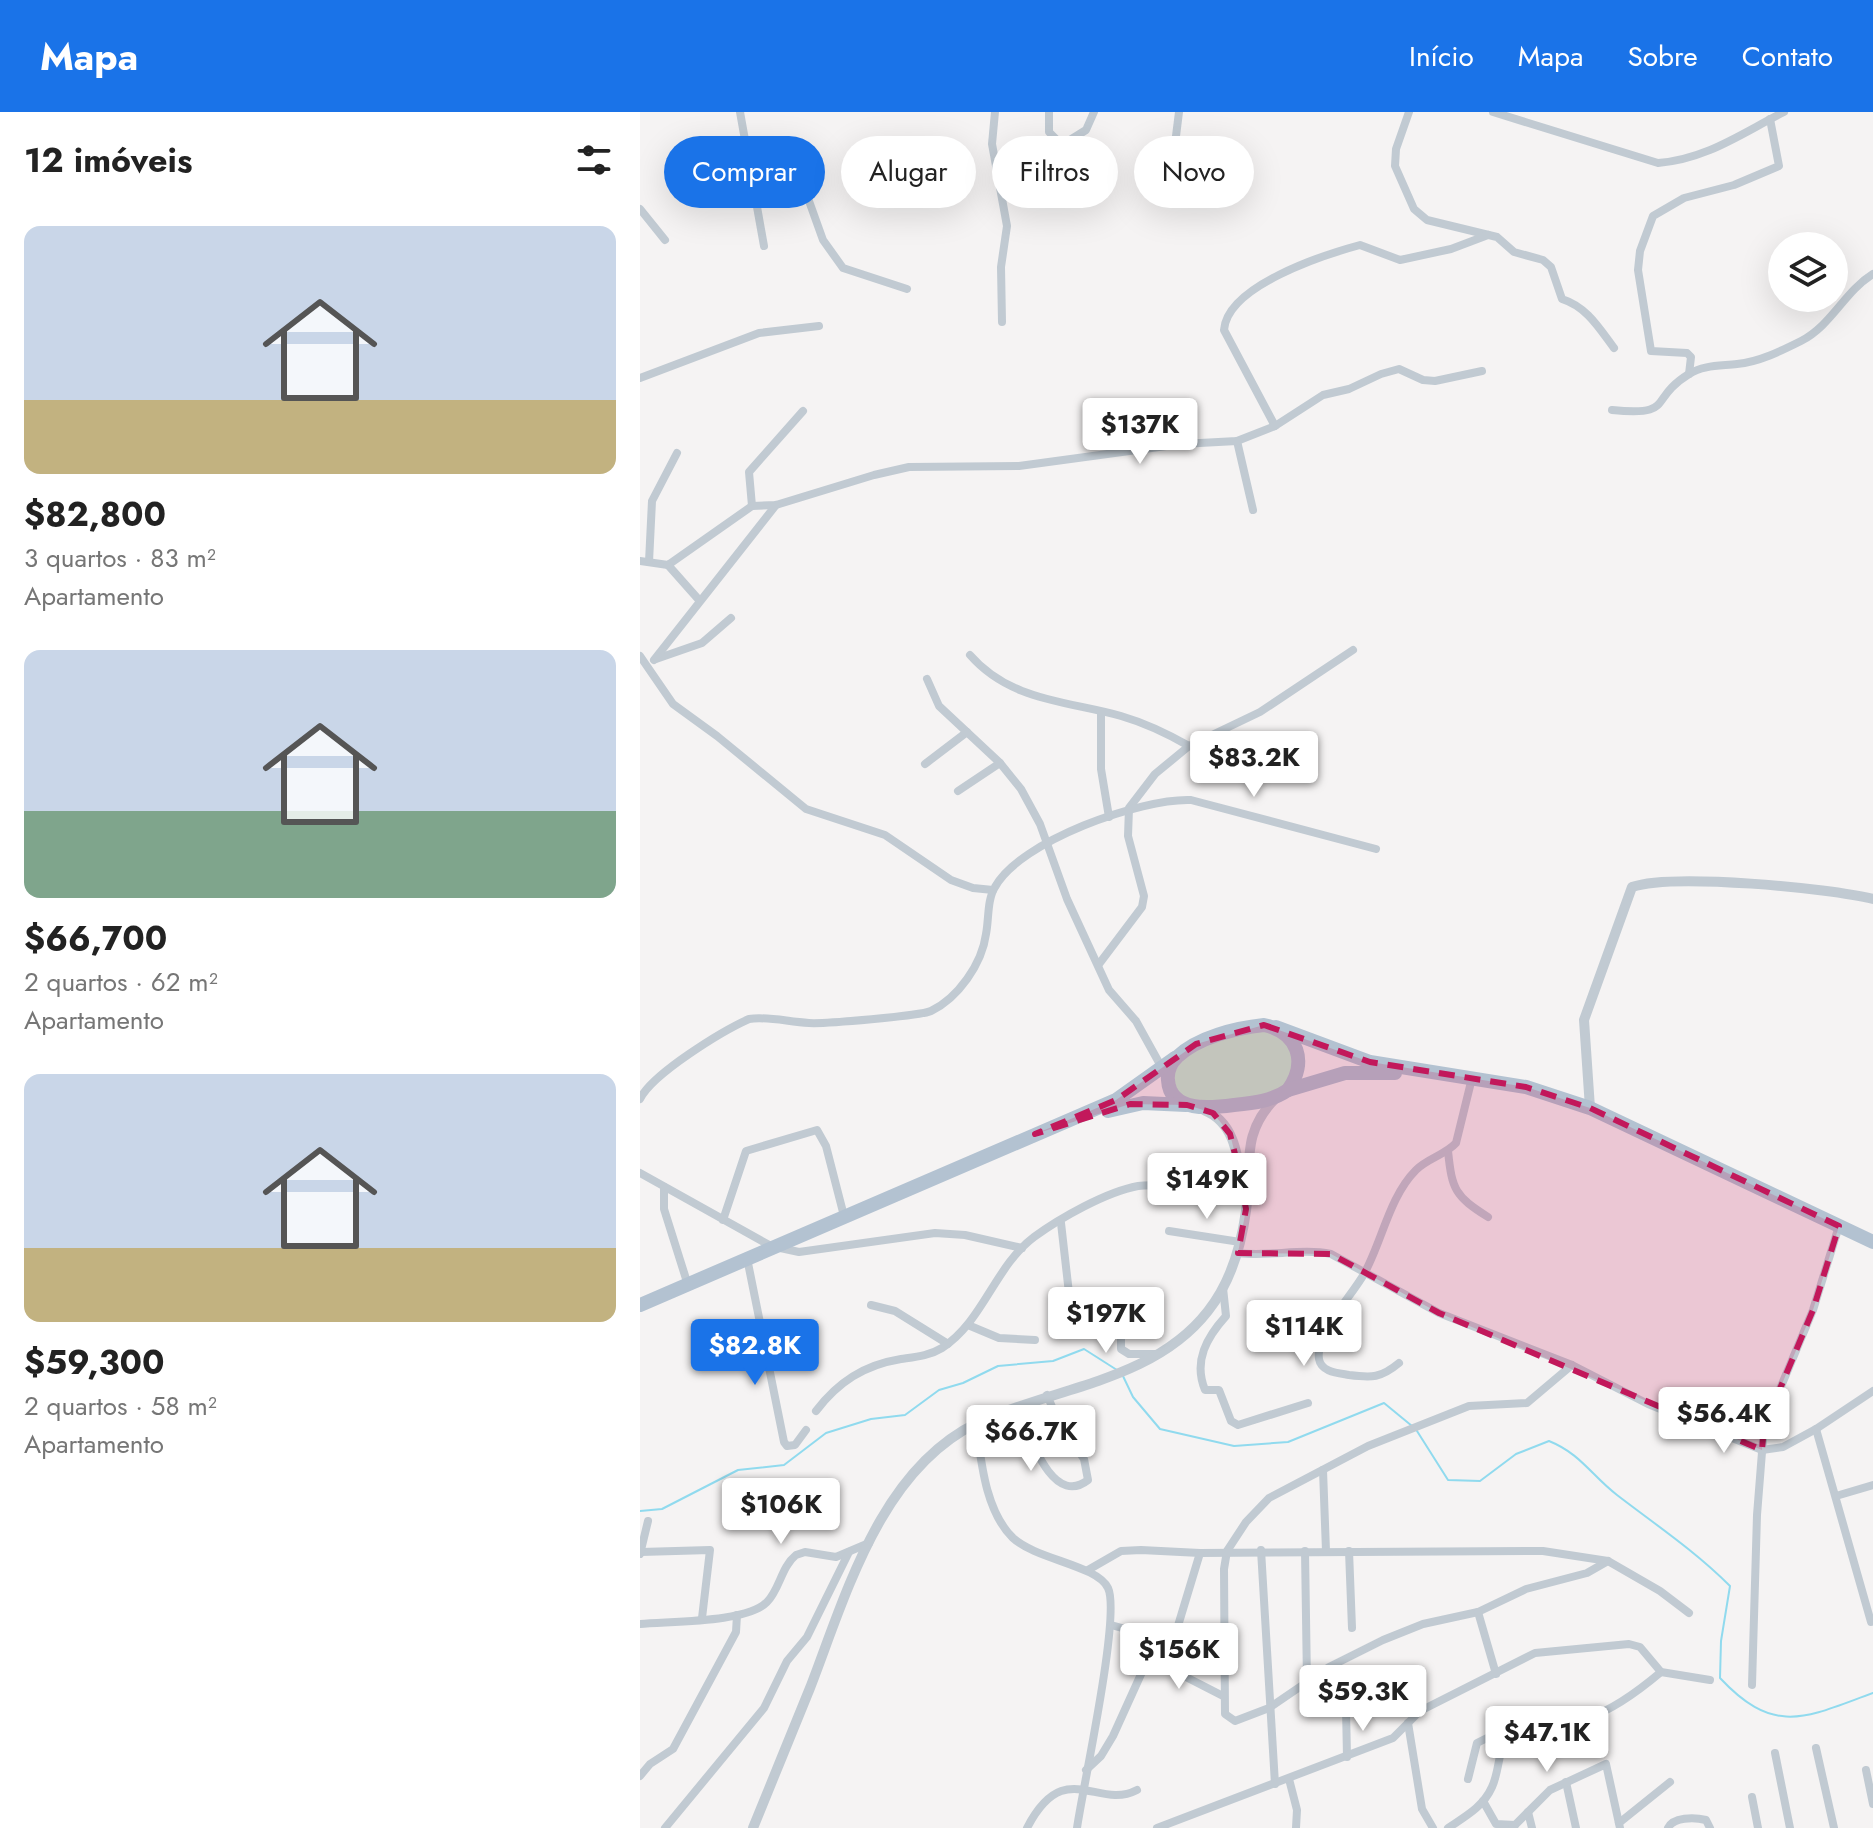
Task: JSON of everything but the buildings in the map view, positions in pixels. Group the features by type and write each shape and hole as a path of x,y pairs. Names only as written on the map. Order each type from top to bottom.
{"main road":[{"path":"640,1305 687,1282 1116,1100 1196,1044 1234,1030 1264,1025 1352,1057 1526,1087 1590,1108 1873,1242"},
{"path":"1276,1027 1294,1043 1299,1054 1299,1067 1282,1093"},
{"path":"1175,1058 1170,1066 1168,1084 1179,1101 1192,1106"},
{"path":"1035,1134 1130,1104 1238,1105 1345,1073 1439,1073"}],"street":[{"path":"740,112 745,136"},
{"path":"995,112 992,144 1007,226 1001,267 1002,322"},
{"path":"1049,112 1049,132 1062,145 1086,130 1094,112"},
{"path":"1176,136 1179,112"},
{"path":"1409,112 1396,149 1395,166 1414,209 1427,220 1497,237 1514,252 1543,260 1551,267 1562,299 1575,303 1591,316 1614,348"},
{"path":"1493,112 1658,163 1680,161 1716,150 1784,112"},
{"path":"1689,374 1691,357 1687,353 1651,351 1638,270 1640,251 1659,210 1684,198 1734,185 1779,166 1770,119"},
{"path":"758,208 764,246"},
{"path":"812,208 823,240 843,268 907,289"},
{"path":"640,209 665,240"},
{"path":"1275,426 1224,330 1227,316 1249,290 1360,245 1400,260 1451,249 1488,235"},
{"path":"1612,410 1648,412 1658,408 1689,374 1767,357 1804,340 1826,325 1858,286 1873,274"},
{"path":"640,378 759,333 819,326"},
{"path":"668,565 752,506 776,505 909,467 1019,466 1181,444 1237,441 1275,426 1323,395 1349,389 1390,371 1410,371 1423,380 1435,381 1482,371"},
{"path":"752,506 749,472 803,411"},
{"path":"1237,441 1253,510"},
{"path":"677,453 652,501 644,562 668,565 699,600"},
{"path":"647,660 776,505"},
{"path":"647,660 702,643 731,618"},
{"path":"1099,964 1142,907 1144,896 1128,836 1129,808 1155,774 1189,746 1260,712 1353,650"},
{"path":"970,655 986,674 1006,686 1163,732 1189,746"},
{"path":"647,660 673,704 806,809 885,835 951,880 973,888 993,890"},
{"path":"927,679 939,706 1000,763 1021,789 1109,990 1136,1021 1162,1069"},
{"path":"1101,712 1101,769 1109,817"},
{"path":"925,764 967,732"},
{"path":"958,791 1000,763"},
{"path":"640,1099 644,1091 667,1072 749,1019 763,1016 813,1023 930,1011 956,991 984,949 993,890 1011,867 1047,844 1129,808 1171,799 1191,800 1376,849"},
{"path":"1590,1108 1584,1020 1632,887 1680,883 1791,887 1873,899"},
{"path":"1399,1363 1383,1376 1372,1378 1338,1373 1319,1363 1319,1343 1366,1271 1399,1195 1415,1171 1456,1143 1472,1078"},
{"path":"753,1828 869,1543 907,1481 934,1453 976,1424 1162,1354 1188,1333 1223,1288 1239,1248 1246,1209 1250,1139 1262,1111 1282,1093"},
{"path":"1192,1106 1224,1123 1238,1166 1246,1209"},
{"path":"723,1220 746,1151 817,1130 826,1146 844,1216"},
{"path":"1448,1151 1454,1189 1462,1200 1488,1217"},
{"path":"816,1411 829,1393 853,1375 885,1362 927,1355 948,1344 968,1325 1022,1248 1061,1223 1124,1190 1181,1184 1238,1166"},
{"path":"640,1173 771,1246 799,1252 935,1233 965,1235 1022,1248"},
{"path":"664,1187 664,1209 687,1282"},
{"path":"1061,1223 1070,1302"},
{"path":"1752,1685 1764,1427 1813,1310 1839,1226"},
{"path":"1169,1231 1266,1256 1318,1252 1366,1271 1439,1313 1572,1365 1648,1404 1762,1450 1783,1447 1873,1391"},
{"path":"747,1257 784,1442 787,1446 795,1445 806,1430"},
{"path":"1223,1288 1226,1316 1207,1340 1201,1355 1205,1390 1219,1390 1233,1424 1308,1403"},
{"path":"1121,1293 1121,1349 1129,1354 1162,1354"},
{"path":"871,1305 895,1311 948,1344"},
{"path":"968,1325 999,1338 1035,1340"},
{"path":"1572,1365 1527,1403 1469,1406 1368,1446 1269,1498 1246,1522 1227,1551 1225,1714 1229,1720 1269,1708 1307,1682 1383,1640 1423,1624 1478,1612 1526,1589 1587,1573 1608,1561"},
{"path":"1017,1407 1051,1477 1066,1486 1082,1484 1088,1480 1089,1469 1059,1423 1047,1395"},
{"path":"976,1424 990,1496 1012,1537 1051,1560 1088,1570 1103,1579 1110,1591 1111,1625 1077,1828"},
{"path":"1816,1429 1871,1622"},
{"path":"1323,1470 1326,1551"},
{"path":"1836,1496 1873,1485"},
{"path":"648,1521 640,1554 710,1550 702,1618"},
{"path":"640,1624 737,1615 765,1604 796,1555 805,1552 836,1557 869,1543"},
{"path":"1261,1550 1275,1784"},
{"path":"1088,1570 1121,1551 1543,1551 1608,1561 1660,1591 1689,1613"},
{"path":"1305,1551 1307,1682"},
{"path":"1349,1551 1352,1628"},
{"path":"665,1828 764,1708 787,1661 807,1637 849,1552"},
{"path":"1086,1770 1101,1756 1147,1661 1177,1629 1200,1553"},
{"path":"1478,1612 1496,1674"},
{"path":"640,1776 650,1764 673,1749 736,1632 737,1615"},
{"path":"1111,1625 1169,1641"},
{"path":"1157,1828 1393,1738 1420,1711 1535,1653 1629,1644 1640,1647 1661,1672 1710,1680"},
{"path":"1158,1651 1184,1676 1223,1696"},
{"path":"1448,1828 1483,1801 1493,1786 1505,1737 1513,1725 1527,1718 1588,1718 1661,1672"},
{"path":"1346,1708 1347,1757"},
{"path":"1408,1723 1422,1809 1433,1828"},
{"path":"1468,1779 1477,1743 1487,1738 1505,1737"},
{"path":"1816,1748 1834,1828"},
{"path":"1775,1753 1790,1828"},
{"path":"1483,1801 1496,1824 1514,1826 1550,1790 1606,1764 1620,1826 1670,1782"},
{"path":"1866,1770 1873,1804"},
{"path":"1289,1779 1297,1810 1296,1828"},
{"path":"1566,1782 1576,1828"},
{"path":"1027,1828 1045,1799 1082,1788 1122,1795 1137,1790"},
{"path":"1752,1797 1758,1828"},
{"path":"1528,1812 1532,1828"},
{"path":"1668,1828 1674,1822 1698,1818 1706,1820 1710,1828"}],"highlighted area":[{"path":"1264,1025 1370,1062 1526,1087 1590,1108 1839,1226 1813,1310 1764,1427 1762,1450 1439,1313 1331,1254 1238,1253 1246,1209 1230,1134 1213,1113 1187,1105 1130,1104 1035,1134 1116,1100 1196,1044"}],"green space":[{"path":"1255,1030 1273,1033 1287,1044 1292,1062 1283,1087 1267,1094 1214,1100 1190,1099 1178,1091 1174,1074 1188,1055 1208,1043"}],"waterway":[{"path":"640,1511 662,1509 738,1470 784,1465 826,1433 871,1419 905,1415 939,1390 963,1383 998,1366 1053,1361 1084,1349 1117,1370"},
{"path":"1122,1374 1133,1397 1160,1429 1234,1446 1288,1442 1384,1403 1412,1426"},
{"path":"1417,1431 1448,1480 1480,1481 1516,1454 1549,1441 1578,1459 1730,1586 1721,1641 1720,1678 1758,1709 1792,1717 1829,1709 1873,1693"}]}
